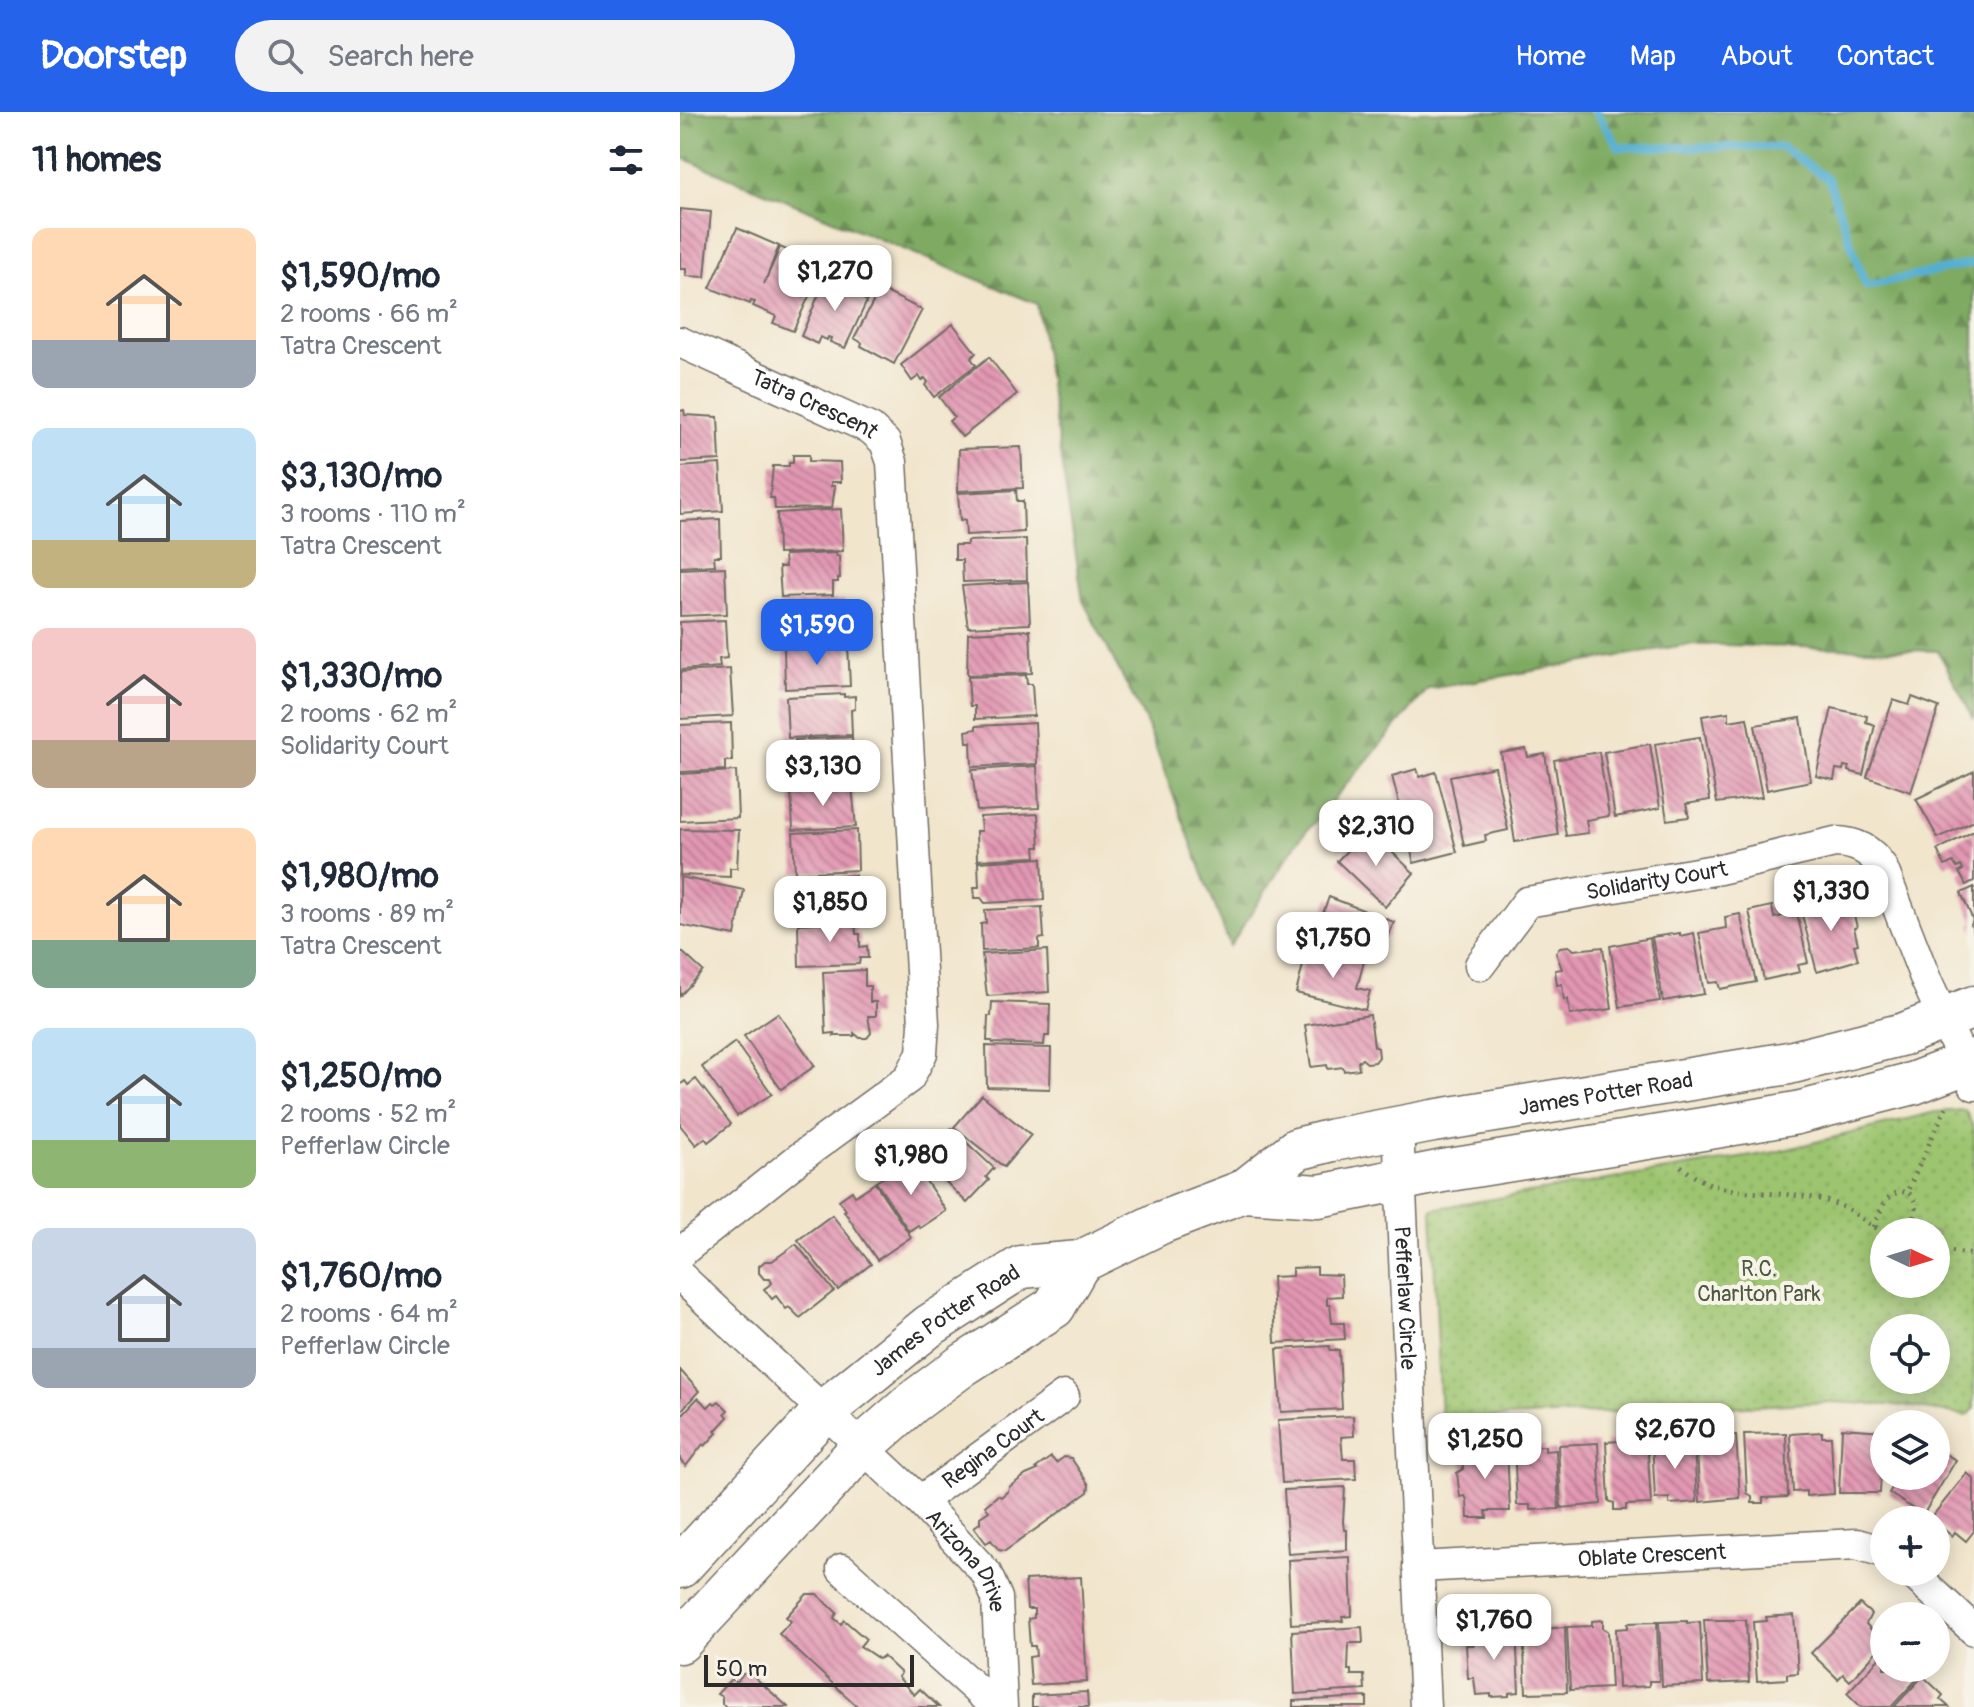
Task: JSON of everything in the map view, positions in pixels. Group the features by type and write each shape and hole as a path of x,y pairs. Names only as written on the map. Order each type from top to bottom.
{"main road":[{"name":"James Potter Road","path":"680,1567 824,1411 929,1326 1021,1267 1080,1262 1160,1223 1244,1191 1297,1149 1398,1128 1746,1071 1904,1034 1959,1012"},
{"name":"James Potter Road","path":"1244,1191 1319,1196 1400,1179 1797,1113 1971,1069"},
{"name":"James Potter Road","path":"680,1642 862,1447 913,1402 963,1365 1054,1307 1080,1262"}],"street":[{"name":"Tatra Crescent","path":"680,342 856,420 885,442 889,452 896,501 924,1024 922,1053 909,1078 798,1159 680,1253"},
{"name":"Solidarity Court","path":"1480,965 1527,902 1720,869 1835,842 1848,842 1874,854 1959,1012"},
{"path":"1959,1012 1971,1069"},
{"name":"Pefferlaw Circle","path":"1398,1128 1425,1707"},
{"path":"680,1276 862,1447"},
{"name":"Regina Court","path":"920,1501 1064,1396"},
{"name":"Arizona Drive","path":"862,1447 920,1501 986,1573 997,1598 999,1707"},
{"name":"Oblate Crescent","path":"1418,1567 1857,1544 1870,1548"},
{"path":"842,1569 999,1707"},
{"path":"1926,1586 1974,1630"}],"path":[{"path":"1907,1192 1948,1102"},
{"path":"1680,1165 1717,1188 1795,1194 1831,1202 1870,1224"},
{"path":"1878,1218 1888,1197 1896,1192 1907,1192 1914,1198 1917,1206 1913,1218"},
{"path":"1950,1251 1974,1255"}],"green space":[{"path":"680,112 1974,112 1974,719 1938,651 1690,644 1428,689 1298,841 1230,946 1145,720 1083,601 1037,304 680,157"},
{"name":"R.C. Charlton Park","path":"1965,1110 1974,1129 1974,1409 1967,1416 1950,1413 1950,1410 1833,1402 1441,1420 1432,1209 1776,1152 1935,1112"}],"building":[{"path":"680,209 711,212 705,277 686,276 686,269 680,269"},
{"path":"737,228 779,246 764,284 780,247 823,266 793,331 773,323 776,316 753,306 755,302 751,301 750,304 710,288"},
{"path":"827,275 861,290 859,297 867,301 845,348 830,342 831,338 828,337 827,340 820,337 817,344 801,336"},
{"path":"880,289 922,310 894,364 861,346 862,343 854,338"},
{"path":"953,324 976,353 971,358 976,365 934,397 925,385 928,382 925,378 922,381 919,376 912,381 901,365"},
{"path":"989,357 1017,394 962,437 949,421 954,417 939,397"},
{"path":"684,410 685,415 718,417 720,460 680,462 680,411"},
{"path":"1021,447 1023,488 958,491 959,449"},
{"path":"793,455 809,455 809,461 840,462 841,482 831,482 831,486 835,486 832,508 775,509 774,498 770,498 773,466 789,466 793,463"},
{"path":"720,464 723,511 680,514 680,467"},
{"path":"1016,490 1017,501 1023,501 1024,532 966,535 965,520 960,521 958,493"},
{"path":"841,509 843,551 778,554 777,513"},
{"path":"720,519 721,556 714,556 715,565 680,567 680,521"},
{"path":"1026,539 1027,580 963,582 962,560 955,560 955,545 967,545 967,541"},
{"path":"836,553 839,556 840,578 838,582 833,582 833,595 781,597 779,567 785,567 784,555"},
{"path":"725,567 727,614 680,616 680,569"},
{"path":"1028,582 1030,624 968,627 962,586"},
{"path":"844,600 848,642 780,646 779,604"},
{"path":"725,620 727,658 719,659 720,667 680,670 680,622"},
{"path":"1030,630 1032,673 967,675 968,633"},
{"path":"848,645 850,686 785,689 784,648"},
{"path":"730,669 733,716 680,719 680,672"},
{"path":"1026,675 1027,684 1032,684 1034,716 975,719 975,706 970,706 968,677"},
{"path":"844,694 844,697 855,696 855,709 851,710 852,735 788,738 786,697"},
{"path":"1912,697 1939,707 1911,792 1867,777 1893,700 1909,705"},
{"path":"1832,708 1867,716 1866,722 1875,725 1863,775 1848,771 1849,767 1844,766 1843,770 1836,769 1834,780 1816,776"},
{"path":"1729,712 1729,721 1747,718 1762,797 1717,803 1702,716"},
{"path":"1801,718 1811,781 1767,790 1755,725"},
{"path":"731,723 732,761 725,761 725,770 680,772 680,725"},
{"path":"1035,723 1037,764 972,767 971,742 967,742 966,731 976,729 976,726"},
{"path":"852,737 854,765 849,766 849,778 791,782 790,751 796,751 795,740"},
{"path":"1700,737 1710,800 1686,804 1689,817 1667,820 1655,744"},
{"path":"1650,744 1660,808 1615,817 1604,752"},
{"path":"1526,749 1528,757 1545,754 1558,835 1515,842 1501,753"},
{"path":"1599,752 1609,816 1586,820 1588,833 1566,836 1554,760"},
{"path":"1037,766 1039,808 977,811 972,770"},
{"path":"1495,767 1508,830 1485,835 1486,841 1464,846 1450,776"},
{"path":"1417,769 1420,777 1436,772 1457,852 1414,863 1392,776"},
{"path":"736,771 738,818 680,821 680,774"},
{"path":"1974,771 1974,821 1938,838 1916,799"},
{"path":"852,786 856,827 793,830 791,789"},
{"path":"1038,814 1040,847 1035,847 1036,857 977,860 976,831 981,831 980,817"},
{"path":"680,829 739,830 737,868 730,868 730,877 680,875"},
{"path":"1368,829 1414,873 1385,907 1337,861"},
{"path":"857,830 858,870 795,873 793,833"},
{"path":"1974,831 1974,881 1966,885 1959,872 1963,870 1961,866 1957,868 1953,862 1945,866 1937,850"},
{"path":"1042,858 1044,900 985,903 981,898 975,898 974,887 979,887 978,862"},
{"path":"855,875 855,889 861,888 862,916 853,917 853,920 802,922 801,912 796,912 794,881"},
{"path":"680,877 744,890 735,936 680,925"},
{"path":"1974,887 1974,933 1973,920 1961,893"},
{"path":"1839,894 1845,897 1845,915 1853,912 1858,944 1854,945 1858,960 1817,972 1801,911"},
{"path":"1329,897 1394,922 1388,937 1378,935 1368,960 1320,942 1323,934 1316,932"},
{"path":"1772,906 1774,918 1797,913 1808,963 1798,965 1800,972 1764,980 1749,911"},
{"path":"1042,907 1044,938 1039,939 1039,948 982,951 981,924 986,923 985,910"},
{"path":"1740,914 1756,982 1720,989 1718,982 1709,983 1699,933 1726,928 1725,917"},
{"path":"855,921 856,934 860,934 860,947 867,946 868,958 860,958 859,964 799,966 798,924"},
{"path":"1680,933 1680,936 1694,933 1704,994 1663,1001 1652,937"},
{"path":"1650,938 1660,1001 1620,1007 1610,946"},
{"path":"1569,946 1574,950 1603,947 1612,1009 1570,1015 1568,999 1564,1000 1562,984 1557,985 1555,970 1562,969 1556,953 1560,947"},
{"path":"1314,949 1364,961 1357,988 1370,991 1365,1010 1296,993 1305,957 1312,958"},
{"path":"680,950 703,971 680,996"},
{"path":"1047,950 1049,992 987,996 982,954"},
{"path":"865,970 865,986 870,986 870,1002 876,1002 876,1016 868,1016 871,1033 867,1038 860,1038 854,1033 854,1036 826,1034 823,972"},
{"path":"992,1002 1050,1004 1049,1036 1045,1036 1044,1045 987,1041"},
{"path":"778,1013 815,1066 781,1089 744,1036"},
{"path":"1370,1015 1374,1046 1378,1048 1379,1057 1375,1062 1367,1063 1362,1059 1358,1061 1359,1069 1344,1071 1343,1067 1328,1069 1327,1065 1311,1067 1305,1025"},
{"path":"735,1042 772,1094 737,1116 702,1067"},
{"path":"986,1046 1051,1048 1050,1089 987,1087"},
{"path":"696,1079 731,1124 708,1142 705,1138 696,1145 680,1125 680,1085 685,1081 688,1085"},
{"path":"982,1095 1031,1135 1004,1167 954,1127"},
{"path":"951,1128 994,1168 986,1177 989,1180 967,1203 926,1162 935,1152 931,1149"},
{"path":"914,1163 946,1211 920,1228 918,1225 909,1231 876,1182 900,1166 903,1170"},
{"path":"875,1183 911,1237 877,1260 839,1200 852,1191 855,1196"},
{"path":"832,1215 871,1264 838,1290 798,1240"},
{"path":"796,1244 834,1291 800,1318 789,1307 786,1309 776,1296 772,1299 764,1289 772,1283 770,1279 764,1279 759,1273 759,1266 765,1261 772,1261"},
{"path":"1317,1267 1317,1274 1341,1275 1342,1296 1327,1297 1327,1305 1330,1305 1332,1323 1344,1323 1345,1339 1275,1343 1272,1277 1292,1276 1292,1268"},
{"path":"1329,1346 1330,1350 1339,1350 1342,1409 1281,1412 1277,1349"},
{"path":"680,1370 699,1391 680,1412"},
{"path":"698,1398 708,1407 719,1401 728,1410 725,1413 728,1417 686,1466 680,1460 680,1417"},
{"path":"1353,1416 1354,1436 1341,1437 1343,1459 1355,1459 1356,1479 1282,1483 1278,1420"},
{"path":"1842,1428 1870,1430 1870,1490 1880,1490 1880,1493 1839,1493"},
{"path":"1822,1432 1822,1437 1831,1437 1834,1494 1806,1496 1806,1491 1793,1492 1790,1434"},
{"path":"1786,1433 1788,1497 1763,1498 1763,1503 1752,1503 1752,1496 1747,1493 1744,1434"},
{"path":"1736,1435 1740,1498 1700,1502 1696,1437"},
{"path":"1647,1439 1651,1504 1626,1505 1626,1510 1614,1510 1614,1503 1609,1501 1606,1442"},
{"path":"1684,1439 1684,1444 1694,1443 1697,1502 1669,1504 1669,1498 1655,1499 1652,1440"},
{"path":"1598,1443 1601,1504 1561,1508 1558,1445"},
{"path":"1478,1446 1507,1449 1510,1511 1486,1511 1487,1518 1468,1518 1467,1500 1465,1496 1460,1497 1457,1473 1463,1469 1462,1451 1478,1450"},
{"path":"1545,1446 1545,1451 1556,1450 1559,1509 1530,1510 1530,1505 1517,1505 1514,1447"},
{"path":"1051,1457 1056,1463 1064,1457 1071,1458 1089,1485 1088,1492 1005,1551 999,1550 991,1540 986,1543 974,1527 980,1523 980,1517 989,1511 985,1506 998,1495 1001,1497 1026,1475 1038,1470 1036,1468"},
{"path":"1967,1473 1974,1479 1974,1531 1966,1541 1955,1532 1950,1534 1950,1506 1940,1506"},
{"path":"1345,1487 1343,1522 1344,1530 1347,1530 1347,1550 1288,1554 1284,1490"},
{"path":"1891,1490 1938,1490 1928,1506 1909,1506 1889,1493"},
{"path":"1350,1557 1352,1616 1342,1617 1343,1621 1291,1624 1288,1560"},
{"path":"1081,1577 1087,1682 1031,1685 1029,1657 1036,1656 1035,1646 1030,1646 1028,1619 1034,1618 1034,1609 1027,1609 1025,1580"},
{"path":"807,1594 817,1594 837,1613 834,1618 841,1624 844,1620 866,1639 860,1646 879,1659 883,1656 901,1673 898,1677 914,1695 920,1689 939,1707 858,1707 779,1634 791,1621 786,1617"},
{"path":"1860,1604 1870,1613 1866,1624 1870,1628 1870,1659 1850,1681 1843,1674 1838,1679 1811,1653"},
{"path":"1794,1615 1798,1673 1787,1674 1787,1679 1757,1681 1753,1622 1767,1621 1766,1617"},
{"path":"1603,1620 1603,1628 1608,1631 1611,1688 1570,1690 1567,1627 1592,1626 1592,1621"},
{"path":"1704,1620 1746,1620 1749,1682 1708,1684"},
{"path":"1657,1622 1659,1681 1649,1681 1649,1686 1618,1688 1616,1629 1628,1628 1628,1623"},
{"path":"1659,1622 1700,1622 1703,1684 1662,1686"},
{"path":"1493,1626 1493,1631 1516,1630 1519,1692 1509,1693 1509,1696 1476,1695 1474,1678 1468,1678 1466,1645 1474,1645 1473,1627"},
{"path":"1362,1627 1363,1643 1349,1643 1348,1670 1351,1670 1351,1675 1364,1675 1365,1690 1295,1694 1292,1631"},
{"path":"1565,1627 1567,1692 1526,1693 1523,1631"},
{"path":"1870,1668 1870,1682 1914,1682 1891,1707 1861,1707 1847,1693"},
{"path":"750,1673 788,1707 726,1707 722,1704 722,1697 717,1694 731,1679 736,1682 743,1674"},
{"path":"1917,1682 1929,1682 1943,1695 1940,1699 1949,1707 1894,1707"},
{"path":"1087,1692 1088,1707 1032,1707 1032,1695"},
{"path":"1367,1697 1367,1707 1293,1707 1293,1701"}],"waterway":[{"path":"1596,112 1619,147 1782,147 1828,179 1866,286 1974,263"}]}
